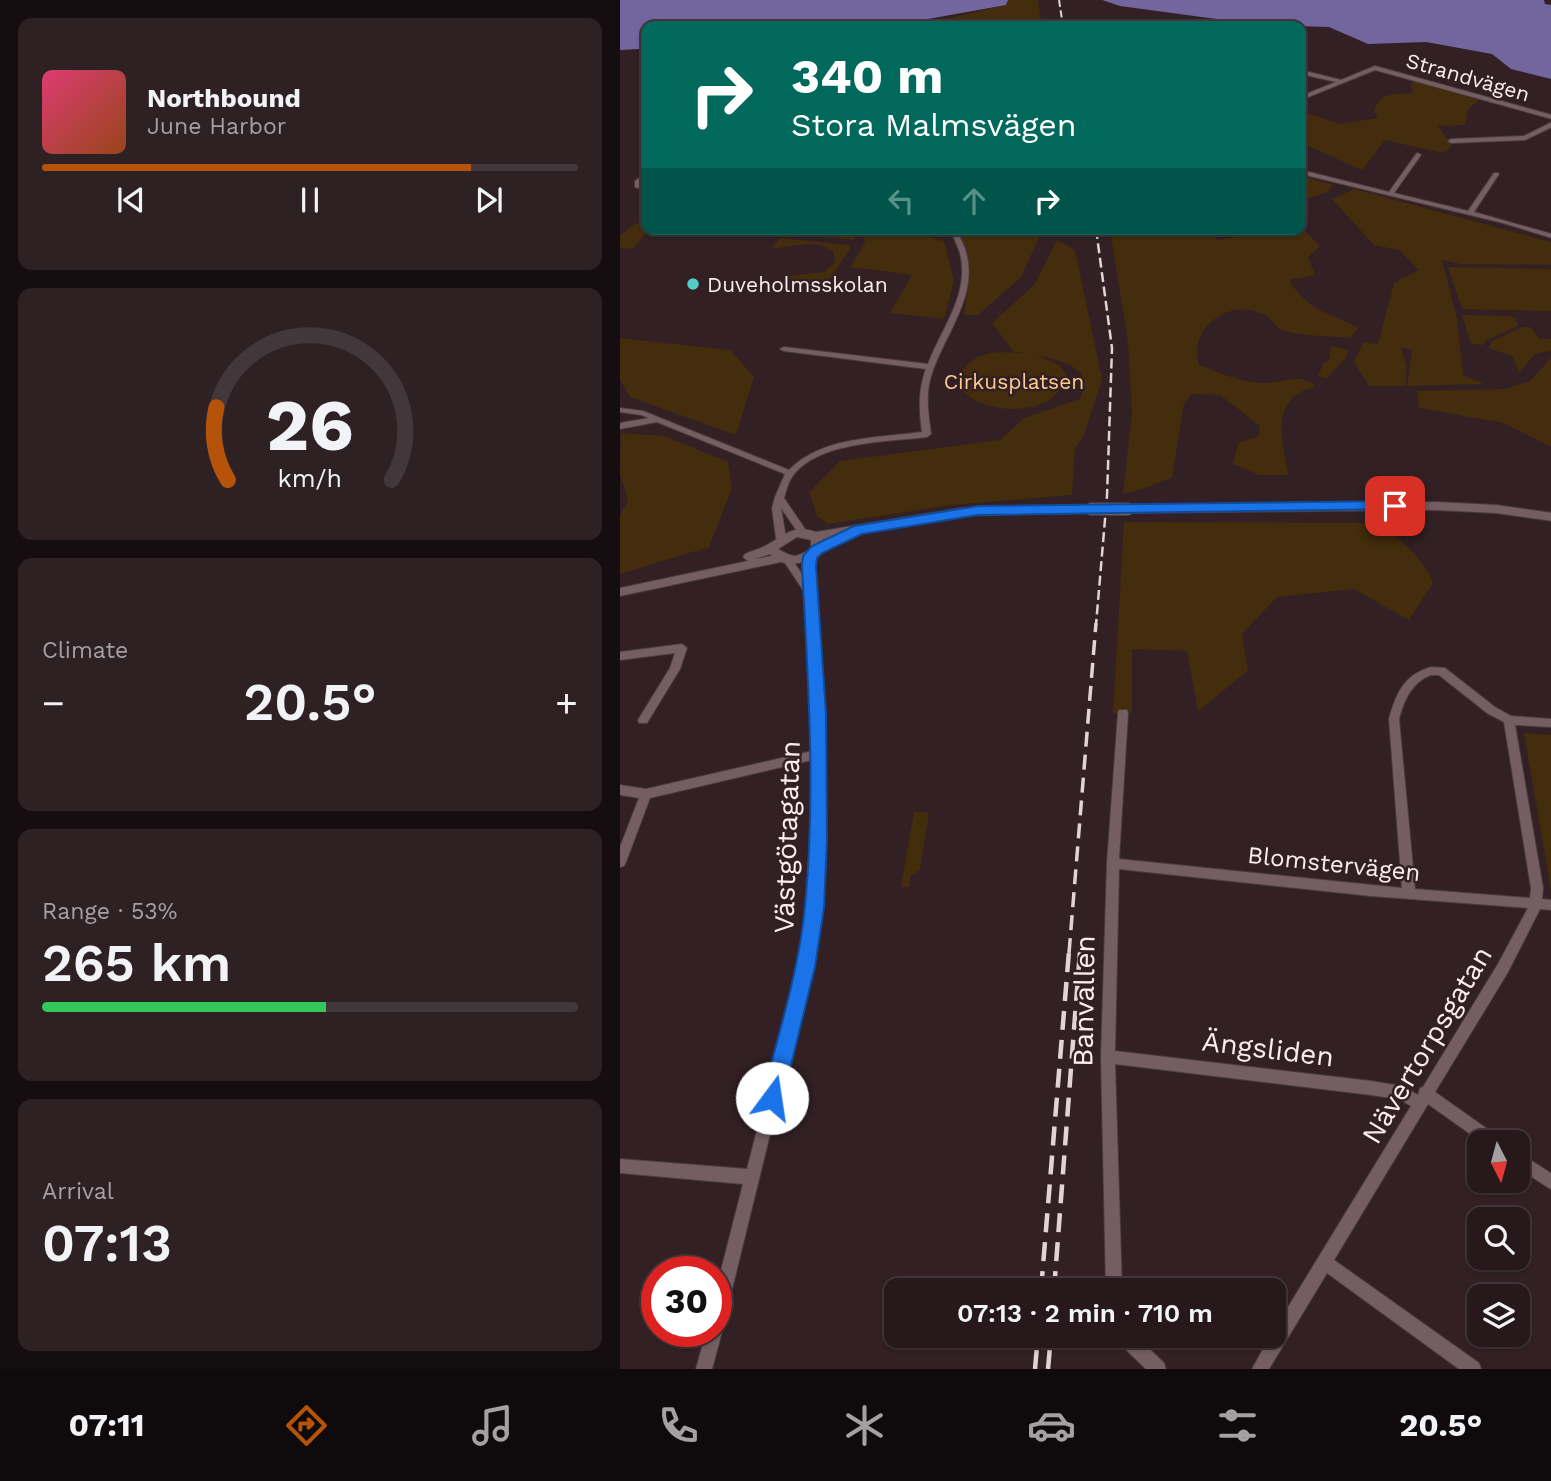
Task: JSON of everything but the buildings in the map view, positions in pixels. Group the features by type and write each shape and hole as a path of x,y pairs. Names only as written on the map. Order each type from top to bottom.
{"street":[{"name":"Strandvägen","path":"1340,81 1375,68 1552,117"},
{"path":"1306,73 1340,81"},
{"path":"1306,96 1340,81"},
{"path":"1451,141 1525,138 1552,124"},
{"path":"1390,194 1418,155"},
{"path":"1306,174 1551,235"},
{"path":"1470,213 1496,174"},
{"path":"812,595 785,559 776,553 776,511 779,497 789,473 801,461 824,451 927,434 924,395 930,367 960,308 964,287 962,252 955,235"},
{"path":"784,349 930,367"},
{"path":"620,410 639,412 658,419 789,473"},
{"path":"620,426 658,419"},
{"path":"779,497 811,543"},
{"path":"620,592 726,568 785,559 811,543 859,530 962,512 1436,506 1496,509 1552,517"},
{"path":"726,568 778,541 811,543"},
{"name":"Västgötagatan","path":"732,1258 810,937 818,840 811,543"},
{"path":"620,656 682,648 675,670 643,720"},
{"path":"1409,894 1394,719 1399,700 1408,686 1422,674 1441,671 1491,710 1509,720 1552,723"},
{"name":"Banvallen","path":"1114,1278 1108,1057 1113,863 1123,713"},
{"path":"1509,720 1537,888 1536,904"},
{"path":"620,790 646,794 818,754"},
{"path":"620,862 646,794"},
{"name":"Blomstervägen","path":"1113,863 1409,894 1552,905"},
{"name":"Nävertorpsgatan","path":"1260,1369 1503,968 1536,904"},
{"name":"Ängsliden","path":"1108,1057 1401,1093 1422,1098 1474,1130"},
{"path":"620,1166 752,1177"},
{"path":"1530,1167 1552,1183"},
{"path":"1324,1262 1473,1369"},
{"path":"704,1369 710,1347"},
{"path":"1136,1348 1158,1369"}],"green space":[{"path":"1008,0 1038,0 1041,21 937,21 1006,5"},
{"path":"1413,81 1479,100 1468,109 1465,125 1438,126 1452,146 1442,153 1385,140 1362,170 1306,146 1306,113 1339,124 1378,118 1374,111 1380,100 1389,95 1413,93"},
{"path":"1306,177 1333,185 1327,192 1306,199"},
{"path":"1354,189 1551,242 1551,265 1461,264 1442,260 1457,319 1463,375 1484,384 1407,386 1412,350 1401,348 1406,365 1406,386 1369,386 1354,362 1364,342 1378,344 1394,283 1419,270 1399,250 1374,245 1332,199"},
{"path":"636,223 641,224 641,235 645,235 632,249 620,248 620,235"},
{"path":"1306,232 1320,246 1308,257 1315,275 1290,280 1291,284 1307,302 1358,328 1350,338 1284,331 1263,314 1250,310 1224,313 1214,320 1205,328 1199,339 1199,365 1255,383 1297,379 1316,386 1301,392 1291,400 1285,410 1282,434 1288,475 1259,475 1233,464 1238,443 1259,436 1260,426 1220,395 1192,394 1184,403 1172,478 1123,493 1132,412 1128,342 1111,235 1212,235 1218,240 1250,235 1306,235"},
{"path":"795,235 854,235 855,240"},
{"path":"863,235 921,235 944,241 954,281 944,319 890,313 912,275 850,267 865,243"},
{"path":"960,235 1040,235 1021,277 978,315 964,315 967,272"},
{"path":"780,238 851,247 825,286 783,282 787,276 824,272 835,262 833,251 818,245 772,248"},
{"name":"Cirkusplatsen","path":"1057,240 1075,250 1102,379 1084,435 1075,448 1072,495 952,505 828,524 817,516 809,492 840,461 1000,440 1024,418 1080,399 1084,388 1082,374 1069,364 1035,354 1060,366 1067,376 1060,390 1049,400 1035,406 1003,409 973,399 961,390 962,371 975,359 990,353 1023,353 1013,351 992,323 1035,284"},
{"path":"1448,267 1551,269 1551,311 1462,309"},
{"path":"1462,315 1510,316 1515,318 1518,326 1485,341 1484,345 1471,344"},
{"path":"1523,327 1530,327 1540,339 1551,339 1551,351 1535,354 1519,372 1512,356 1488,348 1492,341"},
{"path":"620,338 730,350 754,377 736,435 630,397 620,380"},
{"path":"1332,346 1349,350 1345,359 1327,378 1318,376 1324,362 1327,363 1331,354 1328,352"},
{"path":"1551,358 1551,447 1504,423 1419,408 1417,391 1506,389 1530,381"},
{"path":"621,433 664,436 728,462 732,488 709,547 620,574 620,516 628,500 620,474"},
{"path":"1124,522 1376,523 1409,549 1425,567 1433,583 1409,620 1354,589 1277,597 1242,634 1248,671 1198,711 1187,651 1132,649 1132,713 1113,714"},
{"path":"1524,733 1551,735 1551,890"},
{"path":"914,811 929,813 920,870 911,875 909,887 901,887"}],"shaded area":[{"path":"620,0 1008,0 1006,5 917,21 641,21 641,48 620,50"},
{"path":"1102,0 1544,0 1545,4 1551,5 1551,79 1511,69 1492,54 1426,42 1368,44 1329,27 1306,26 1306,21 1231,21 1120,6"}],"railway":[{"path":"1059,0 1062,21"},
{"path":"1096,625 1107,496 1112,348 1097,235"},
{"path":"1069,953 1096,623"},
{"path":"1080,953 1081,937"},
{"path":"1042,1278 1069,951"},
{"path":"1055,1278 1080,951"},
{"path":"1035,1369 1037,1348"},
{"path":"1048,1369 1050,1348"}],"place":[{"name":"Duveholmsskolan","path":"693,284"}],"route":[{"path":"772,1098 805,967 814,908 818,840 818,713 810,556 859,530 931,516 978,511 1395,506"}]}
